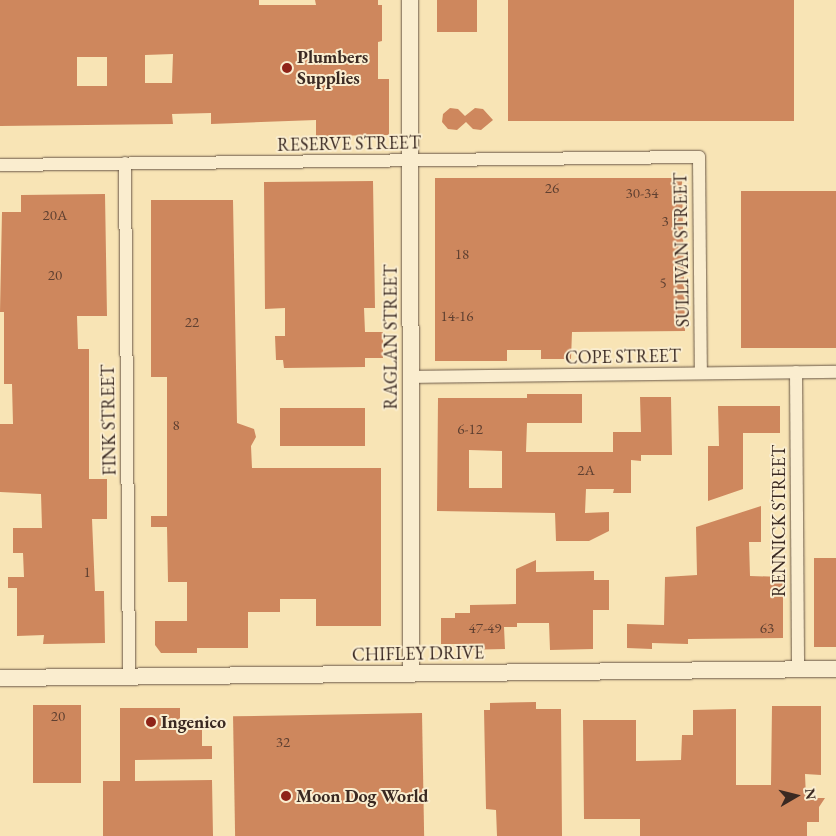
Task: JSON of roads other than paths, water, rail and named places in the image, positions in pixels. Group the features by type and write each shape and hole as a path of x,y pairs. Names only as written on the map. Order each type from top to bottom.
{"street":[{"name":"RAGLAN STREET","path":"410,0 411,674"},
{"name":"RESERVE STREET","path":"0,165 699,157"},
{"name":"SULLIVAN STREET","path":"699,157 701,373"},
{"name":"FINK STREET","path":"124,163 129,677"},
{"name":"RENNICK STREET","path":"796,372 798,670"},
{"name":"COPE STREET","path":"411,377 836,372"},
{"name":"CHIFLEY DRIVE","path":"0,678 836,669"}],"place":[{"name":"Plumbers Supplies","path":"287,68"},
{"name":"Ingenico","path":"151,722"},
{"name":"Moon Dog World","path":"286,796"}]}
